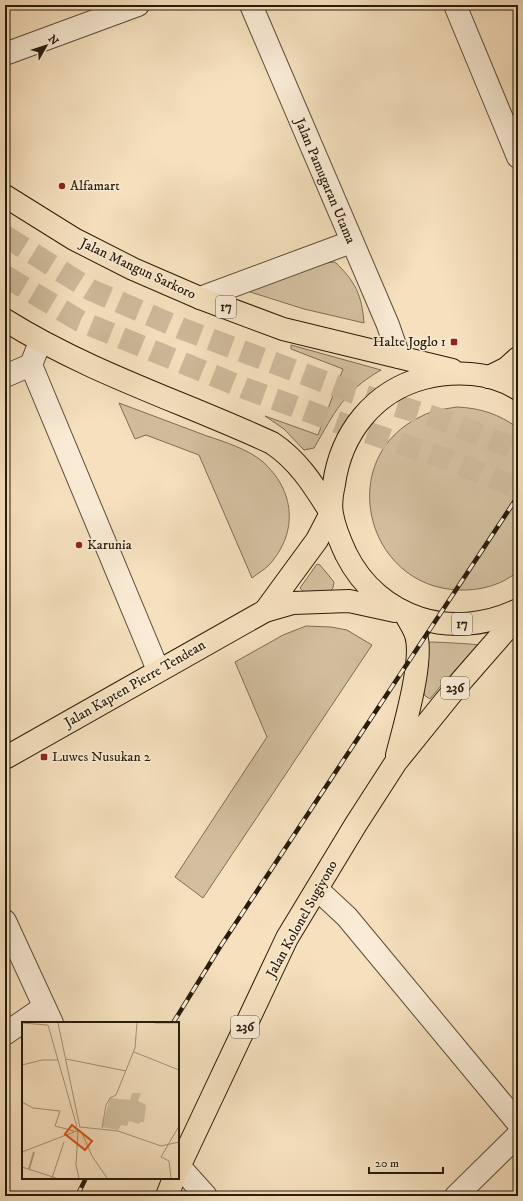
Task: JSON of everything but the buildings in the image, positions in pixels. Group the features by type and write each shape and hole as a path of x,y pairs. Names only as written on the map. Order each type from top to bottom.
{"main road":[{"name":"Jalan Mangun Sarkoro","path":"5,196 74,239 133,269 200,298 283,329 399,356 464,374"},
{"name":"17","path":"5,320 40,342 159,396 272,443 286,452 304,471 331,513 340,542 351,564 365,584 384,600 405,613 428,621 452,625 477,624 500,618 518,610"},
{"path":"489,377 507,368 518,358"},
{"name":"17","path":"331,513 336,468 344,445 357,423 373,405 393,391 416,380 440,374 464,374 489,377 518,389"},
{"name":"Jalan Kapten Pierre Tendean","path":"265,610 317,540 331,513"},
{"name":"Jalan Kapten Pierre Tendean","path":"5,758 265,610 293,603 349,601 405,613"},
{"name":"Jalan Kolonel Sugiyono","path":"396,762 412,698 417,658 416,636 405,613"},
{"name":"Jalan Kolonel Sugiyono","path":"179,1167 287,938 317,889 396,762 463,679 518,616"},
{"name":"Jalan Kolonel Sugiyono","path":"167,1196 174,1179"}],"street":[{"path":"5,54 138,5"},
{"name":"Jalan Pamugaran Utama","path":"251,5 351,242 388,325 399,356"},
{"path":"455,5 518,157"},
{"path":"200,298 351,242"},
{"path":"40,342 31,365 158,670"},
{"path":"5,376 31,365"},
{"path":"317,889 347,916 518,1124"},
{"path":"5,921 48,1015 32,1022"},
{"path":"5,1034 22,1026"},
{"path":"456,1196 518,1135"},
{"path":"179,1173 206,1196"}],"shaded area":[{"path":"335,262 348,276 356,289 361,304 364,323 304,309 247,291 317,264"},
{"path":"291,345 381,370 357,386 334,413 314,448 304,450 284,429 265,416 318,435 343,369 291,349"},
{"path":"119,403 243,449 262,461 273,472 287,498 289,525 279,552 267,567 252,578 199,455 146,435 135,439"},
{"path":"457,407 481,410 496,415 518,428 518,571 505,580 490,586 467,590 459,590 427,583 401,567 382,544 372,517 370,488 377,460 394,435 430,412"},
{"path":"317,564 320,565 334,582 333,588 330,591 304,592 300,588"},
{"path":"306,626 331,627 347,630 372,645 203,898 175,877 267,737 235,662 283,635"},
{"path":"430,642 479,645 430,699 424,695 427,644"}],"tunnel":[{"path":"5,236 91,290 180,328 352,392 443,420 518,450"},
{"path":"5,276 80,321 244,388 337,422 449,460 518,488"}],"railway":[{"path":"174,1022 220,947 518,496"},
{"path":"77,1196 86,1179"}],"place":[{"name":"Alfamart","path":"62,186"},
{"name":"Halte Joglo 1","path":"454,342"},
{"name":"Karunia","path":"79,545"},
{"name":"Luwes Nusukan 2","path":"44,757"}]}
